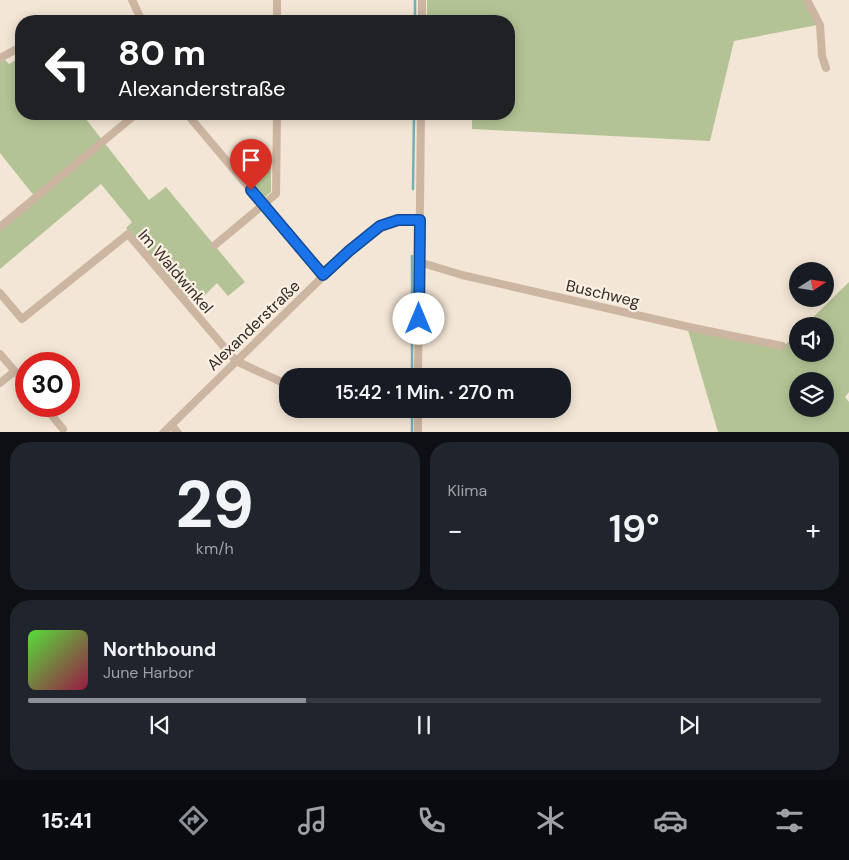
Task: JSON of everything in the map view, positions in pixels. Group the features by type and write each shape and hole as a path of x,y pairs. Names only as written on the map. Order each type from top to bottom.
{"street":[{"path":"132,0 139,15"},
{"path":"277,15 278,0"},
{"path":"422,0 422,15"},
{"path":"807,0 820,25 822,56 826,68"},
{"path":"0,58 15,50"},
{"path":"0,227 129,120"},
{"path":"192,120 323,275"},
{"path":"215,245 276,194 277,120"},
{"path":"418,368 421,120"},
{"name":"Alexanderstraße","path":"163,432 349,251 380,226 398,220 420,220"},
{"name":"Im Waldwinkel","path":"0,294 22,319 128,234 236,361"},
{"name":"Buschweg","path":"419,262 500,284 782,346"},
{"path":"0,354 15,370 0,383"},
{"path":"236,361 279,381"},
{"path":"53,417 63,429"},
{"path":"418,418 418,432"},
{"path":"171,425 178,432"}],"green space":[{"path":"427,0 803,0 817,25 734,41 710,141 472,129 472,120 515,120 515,15 427,15"},
{"path":"5,60 9,64 15,60 15,120 87,120 149,200 166,187 245,282 228,296 217,283 203,297 197,290 185,299 126,228 132,222 101,184 0,269 0,227 35,197 0,153 0,62"},
{"path":"271,156 271,192 265,197 240,167"},
{"path":"849,282 849,392 845,397 849,402 849,432 718,432 688,330 782,348 789,341 789,362 834,362 834,317 813,317 822,308 834,308 834,297"}],"waterway":[{"path":"415,0 415,15"},
{"path":"413,189 414,120"},
{"path":"412,256 412,368"},
{"path":"412,418 412,432"}],"route":[{"path":"251,190 323,275 380,226 398,220 420,220 419,319"}]}
